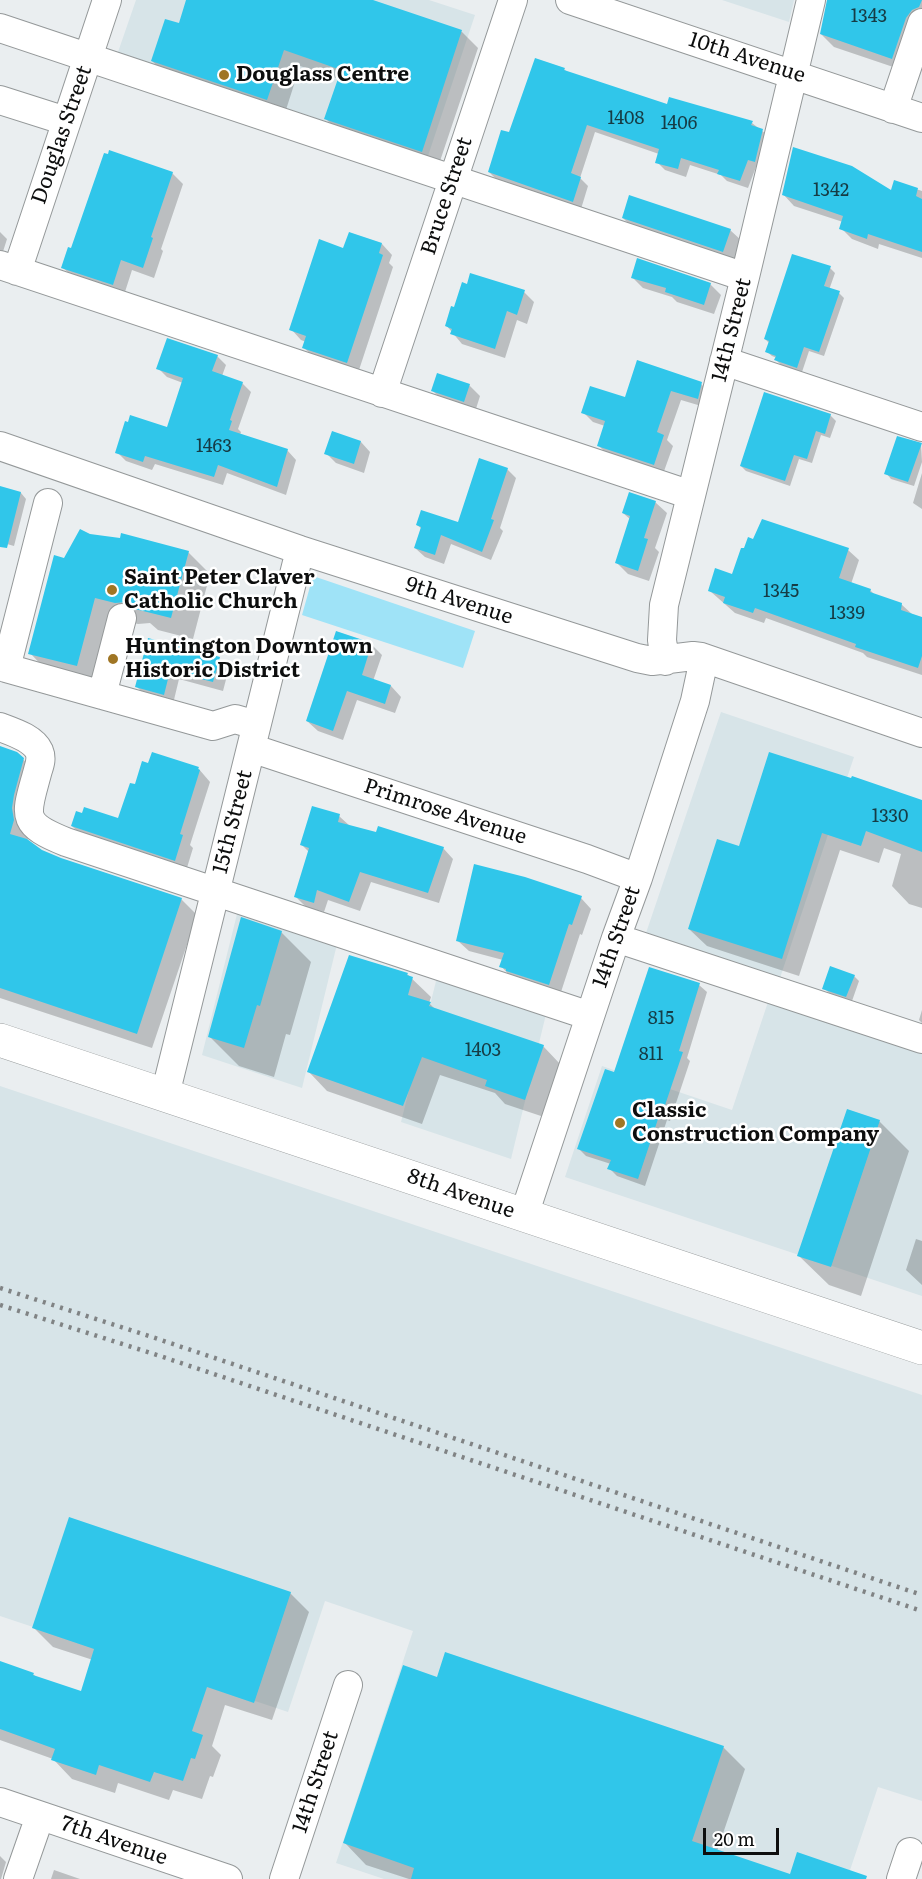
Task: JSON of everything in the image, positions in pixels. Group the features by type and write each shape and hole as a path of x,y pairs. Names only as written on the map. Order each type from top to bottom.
{"main road":[{"name":"8th Avenue","path":"0,1040 922,1348"}],"street":[{"name":"Douglas Street","path":"8,268 66,121 107,0"},
{"name":"Bruce Street","path":"382,393 513,0"},
{"name":"10th Avenue","path":"570,0 922,118"},
{"name":"14th Street","path":"665,661 662,640 664,605 811,0"},
{"path":"893,109 922,22"},
{"path":"0,28 745,277"},
{"path":"0,100 66,121"},
{"path":"8,268 691,495"},
{"path":"724,361 922,427"},
{"name":"9th Avenue","path":"0,446 300,550 637,658 665,661 701,657 922,733"},
{"name":"Primrose Avenue","path":"48,503 6,668 213,726 235,720 253,736 638,878"},
{"name":"15th Street","path":"165,1095 300,550"},
{"path":"102,695 122,618"},
{"name":"14th Street","path":"524,1215 696,699 701,673 701,657"},
{"path":"0,727 32,742 39,751 41,759 28,815 34,827 46,834 590,1016"},
{"path":"616,938 922,1039"},
{"name":"14th Street","path":"284,1879 348,1685"},
{"name":"7th Avenue","path":"0,1802 228,1879"},
{"path":"18,1879 40,1816"},
{"path":"901,1879 910,1852"}],"shaded area":[{"name":"Douglass Centre","path":"136,0 429,0 475,15 427,159 117,55"},
{"path":"722,0 794,0 789,22"},
{"path":"313,576 475,631 463,668 302,615"},
{"path":"721,712 854,757 780,978 646,933"},
{"path":"240,902 339,936 302,1088 202,1055"},
{"path":"439,969 548,1006 511,1159 401,1122"},
{"path":"769,999 922,1051 922,1296 565,1177 602,1066 732,1110"},
{"path":"0,1086 922,1395 922,1801 878,1787 847,1879 384,1879 336,1863 413,1631 325,1601 288,1712 0,1616"}],"building":[{"name":"Douglass Centre","path":"186,0 373,0 462,30 422,152 324,119 341,70 284,50 267,100 151,61 165,19 179,23"},
{"path":"827,0 922,0 919,7 912,10 906,18 892,59 820,34"},
{"path":"535,58 667,104 669,97 753,121 751,125 763,129 755,162 748,160 740,181 717,174 719,170 681,158 678,169 655,163 659,149 587,125 571,173 581,177 573,202 488,172 501,130 509,132"},
{"path":"793,147 852,166 891,190 894,180 918,188 916,196 922,199 922,252 868,234 867,239 839,229 843,216 782,195"},
{"path":"109,150 173,172 143,268 121,260 113,285 61,268 68,247 71,248 104,153 108,154"},
{"path":"629,195 731,229 723,252 622,218"},
{"path":"349,232 382,243 379,253 383,255 347,363 302,348 306,336 289,330 319,239 343,248"},
{"path":"792,254 831,266 824,286 840,291 819,352 804,347 797,368 774,360 776,356 765,352 769,341 764,339"},
{"path":"637,258 711,283 704,305 665,292 666,288 631,278"},
{"path":"470,273 525,290 517,315 507,311 495,349 450,334 452,329 445,326 462,282 467,284"},
{"path":"167,338 218,355 212,371 243,382 230,420 232,421 229,430 288,449 277,487 218,465 214,477 145,456 143,462 115,453 125,421 128,422 130,415 167,427 183,378 156,369"},
{"path":"637,360 702,382 698,399 671,391 657,432 664,435 654,465 597,446 605,421 581,413 590,386 625,397"},
{"path":"437,373 470,384 464,402 431,391"},
{"path":"764,392 831,414 825,434 816,431 807,459 794,455 785,481 740,466"},
{"path":"332,431 361,441 354,464 324,454"},
{"path":"897,436 922,443 908,482 884,474"},
{"path":"479,458 508,468 491,519 494,520 482,552 441,535 435,555 414,548 421,527 416,525 421,510 458,522"},
{"path":"0,486 21,492 7,548 0,547"},
{"path":"629,492 656,501 644,538 648,539 638,571 615,563 630,516 622,513"},
{"path":"762,519 849,548 839,578 902,603 901,610 922,617 922,656 918,668 855,647 856,644 755,608 753,613 723,603 725,597 708,591 715,568 732,574 741,548 744,548 748,537 753,539"},
{"name":"Saint Peter Claver Catholic Church","path":"80,529 90,534 120,538 121,533 189,551 171,618 135,609 127,602 115,603 95,598 77,666 28,654 54,555 64,558"},
{"path":"336,631 372,643 362,675 391,685 385,704 347,691 333,731 306,721"},
{"path":"148,638 220,657 213,682 170,671 164,695 135,687"},
{"path":"0,746 17,752 24,758 14,795 12,808 14,820 10,834 27,839 42,850 61,858 182,898 137,1034 0,988"},
{"path":"152,752 199,767 200,770 180,834 183,835 175,861 71,826 76,811 82,813 84,807 118,818 130,783 135,784 142,761 148,763"},
{"path":"769,752 851,778 852,776 922,800 922,852 866,831 861,846 822,833 782,959 688,929 717,839 739,846"},
{"path":"312,806 340,814 338,822 376,832 378,826 444,847 428,893 360,872 349,902 317,890 314,903 294,897 309,848 300,845"},
{"path":"474,864 525,877 582,896 572,925 569,924 549,985 499,967 504,953 456,941"},
{"path":"241,917 282,931 260,1006 257,1005 244,1048 208,1037"},
{"path":"349,955 408,973 407,975 413,977 408,995 431,1002 429,1006 544,1045 525,1100 485,1086 487,1080 422,1057 403,1106 307,1072"},
{"path":"830,966 855,975 846,997 822,989"},
{"path":"649,967 700,983 679,1051 683,1052 638,1179 607,1169 611,1160 577,1149 605,1069 614,1072"},
{"path":"847,1109 880,1120 831,1267 797,1256"},
{"path":"69,1517 291,1592 254,1703 207,1687 192,1731 203,1735 195,1759 191,1758 183,1781 154,1772 150,1782 99,1765 96,1775 51,1760 55,1749 0,1729 0,1661 81,1691 94,1649 32,1628"},
{"path":"445,1652 724,1746 692,1841 790,1874 797,1852 867,1876 866,1879 411,1879 414,1868 343,1843 403,1665 437,1677"}],"railway":[{"path":"0,1288 922,1595"},
{"path":"0,1305 160,1356 922,1611"}],"place":[{"name":"Douglass Centre","path":"224,75"},
{"name":"Saint Peter Claver Catholic Church","path":"112,590"},
{"name":"Huntington Downtown Historic District","path":"113,659"},
{"name":"Classic Construction Company","path":"620,1123"}]}
